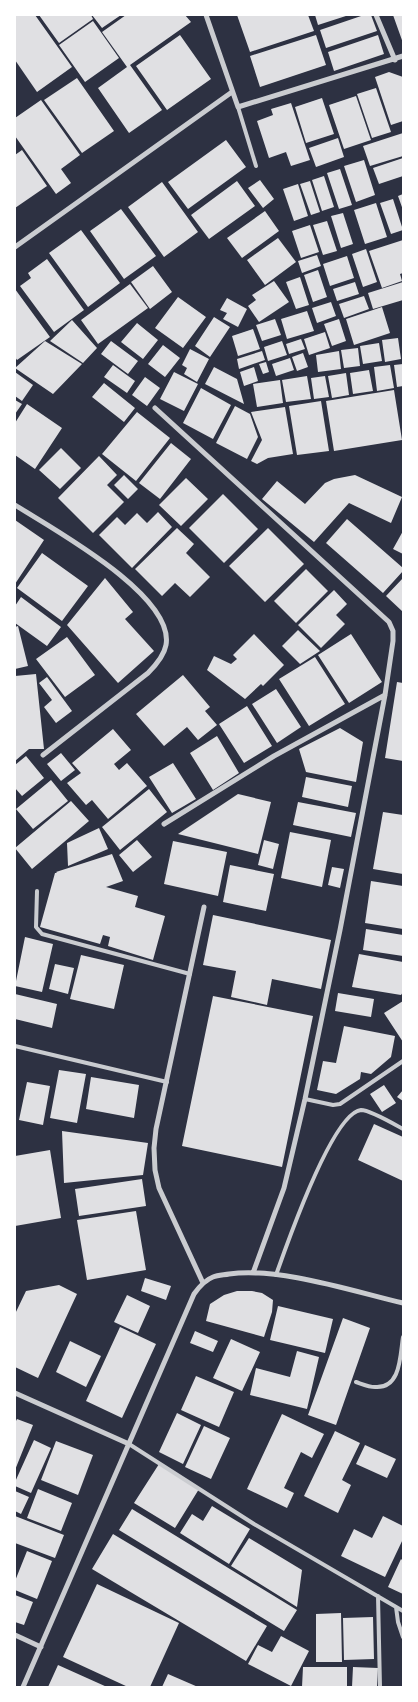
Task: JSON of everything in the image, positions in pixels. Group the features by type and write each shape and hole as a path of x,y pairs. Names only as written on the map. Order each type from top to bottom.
{"street":[{"path":"206,15 238,107 403,56"},
{"path":"376,15 395,60"},
{"path":"15,247 232,92"},
{"path":"155,408 389,622 393,631 385,695 346,901 305,1099 284,1188 253,1273"},
{"path":"15,505 120,574 151,604 165,628 166,644 159,661 154,667 43,755"},
{"path":"164,824 274,756 385,695"},
{"path":"203,1283 159,1188 154,1170 154,1148 156,1130 204,907"},
{"path":"23,1687 194,1294 203,1283 214,1276 238,1273 276,1275 403,1303"},
{"path":"15,1393 129,1444"},
{"path":"15,1635 41,1647"}],"lane":[{"path":"238,107 256,166"},
{"path":"37,891 36,927 42,934 190,974"},
{"path":"15,1046 167,1082"},
{"path":"305,1099 333,1105 340,1104 403,1061"},
{"path":"276,1275 306,1193 324,1156 347,1120 356,1112 366,1111 403,1129"},
{"path":"356,1382 376,1388 390,1384 395,1378 403,1337"},
{"path":"129,1444 254,1524 403,1611"},
{"path":"378,1596 380,1687"},
{"path":"396,1607 403,1637"}],"building":[{"path":"15,15 35,15 72,67 37,92 15,60"},
{"path":"39,15 91,15 93,19 59,43"},
{"path":"92,15 121,15 102,28"},
{"path":"126,15 185,15 191,22 130,65 162,110 129,133 98,88 127,67 102,32"},
{"path":"237,15 308,15 314,31 250,52"},
{"path":"315,15 349,15 318,25"},
{"path":"364,15 371,15 377,31 326,48 320,30"},
{"path":"393,15 403,15 403,43"},
{"path":"93,21 119,58 85,82 59,45"},
{"path":"180,35 211,79 167,110 136,66"},
{"path":"316,35 326,65 260,87 250,56"},
{"path":"378,35 384,54 334,71 328,52"},
{"path":"389,72 403,77 403,121 391,125 375,77"},
{"path":"77,78 114,131 82,153 44,100"},
{"path":"376,88 391,132 372,138 357,94"},
{"path":"356,96 371,140 344,149 329,105"},
{"path":"322,98 334,134 306,143 295,107"},
{"path":"41,100 80,155 61,169 71,183 56,194 15,136 15,118"},
{"path":"291,103 310,160 291,166 286,152 269,158 257,121 273,115 271,109"},
{"path":"403,133 403,156 370,166 363,146"},
{"path":"338,138 344,157 316,167 309,148"},
{"path":"226,140 246,167 188,209 168,182"},
{"path":"22,150 47,186 15,208 15,155"},
{"path":"403,158 403,176 379,184 373,168"},
{"path":"364,160 375,195 356,202 344,166"},
{"path":"340,169 352,205 339,209 327,173"},
{"path":"324,176 334,207 322,211 312,180"},
{"path":"260,180 274,199 263,208 248,188"},
{"path":"237,181 255,206 209,239 191,215"},
{"path":"310,181 320,212 311,215 300,184"},
{"path":"162,182 198,232 164,257 128,207"},
{"path":"298,184 308,216 294,221 283,189"},
{"path":"403,194 403,210 398,196"},
{"path":"393,199 403,230 391,234 380,203"},
{"path":"376,203 387,237 365,244 354,210"},
{"path":"121,209 156,256 124,279 90,231"},
{"path":"265,211 279,231 242,258 227,238"},
{"path":"343,213 353,244 341,248 331,216"},
{"path":"327,221 337,251 323,255 313,225"},
{"path":"310,225 319,252 301,258 292,231"},
{"path":"81,230 120,283 88,307 49,253"},
{"path":"278,238 296,262 265,285 247,260"},
{"path":"403,240 403,273 400,274 402,281 382,288 369,251"},
{"path":"366,249 377,282 363,287 352,254"},
{"path":"317,255 321,266 302,273 298,261"},
{"path":"347,256 354,278 330,286 323,264"},
{"path":"47,259 84,310 54,332 20,286 31,278 28,273"},
{"path":"153,266 172,292 150,309 131,282"},
{"path":"318,270 327,297 313,302 304,275"},
{"path":"300,277 309,305 296,309 286,282"},
{"path":"274,281 289,302 259,322 248,306 256,300 252,295"},
{"path":"355,282 359,294 337,301 333,289"},
{"path":"403,282 403,300 373,309 368,293"},
{"path":"130,284 148,308 98,344 81,320"},
{"path":"15,289 50,337 17,360 15,357"},
{"path":"364,296 369,309 344,318 339,304"},
{"path":"178,297 206,317 183,348 155,328"},
{"path":"227,298 247,309 238,327 223,319 227,313 220,310"},
{"path":"331,302 336,316 317,323 312,308"},
{"path":"382,307 390,333 354,345 346,319"},
{"path":"307,311 314,331 287,339 281,319"},
{"path":"214,317 230,327 210,357 195,346"},
{"path":"275,319 281,335 262,341 256,325"},
{"path":"339,319 346,341 332,346 324,324"},
{"path":"72,320 97,348 83,363 50,341"},
{"path":"137,323 158,340 143,359 121,342"},
{"path":"253,329 260,349 238,356 232,336"},
{"path":"325,332 330,348 309,355 304,339"},
{"path":"398,338 401,359 385,362 382,340"},
{"path":"301,339 305,349 289,354 286,344"},
{"path":"45,341 82,364 53,394 15,368"},
{"path":"111,341 138,361 128,374 101,354"},
{"path":"282,341 287,355 268,361 264,347"},
{"path":"379,343 382,361 363,364 360,346"},
{"path":"163,345 180,358 165,377 148,364"},
{"path":"358,348 360,366 344,368 341,350"},
{"path":"190,349 209,359 197,382 184,374 187,368 182,365"},
{"path":"262,351 265,360 239,369 237,359"},
{"path":"339,351 341,369 318,372 316,355"},
{"path":"303,353 308,367 297,371 292,357"},
{"path":"290,358 294,370 276,376 272,364"},
{"path":"266,362 269,372 263,374 259,364"},
{"path":"403,364 403,386 397,387 394,365"},
{"path":"113,365 135,381 127,393 104,377"},
{"path":"390,365 394,388 377,391 374,367"},
{"path":"214,367 237,379 244,404 205,384"},
{"path":"254,367 258,381 244,386 240,372"},
{"path":"369,370 373,391 353,394 350,373"},
{"path":"15,372 33,385 22,401 15,396"},
{"path":"174,372 198,384 184,411 160,399"},
{"path":"346,373 349,395 332,398 328,376"},
{"path":"307,376 311,399 286,402 282,380"},
{"path":"325,376 329,397 314,399 311,378"},
{"path":"145,377 160,388 147,406 132,395"},
{"path":"280,380 283,403 257,407 253,384"},
{"path":"104,383 135,408 124,422 92,397"},
{"path":"201,388 231,405 213,439 183,423"},
{"path":"394,390 402,440 334,451 326,401"},
{"path":"15,400 22,404 15,414"},
{"path":"321,401 329,451 297,455 289,406"},
{"path":"27,404 62,428 35,469 15,455 15,423"},
{"path":"235,406 250,414 258,437 247,459 216,443"},
{"path":"285,407 293,454 268,458 257,464 251,461 262,440 251,412"},
{"path":"137,412 170,438 136,481 102,454"},
{"path":"171,443 191,459 160,499 139,483"},
{"path":"61,448 81,468 60,489 39,470"},
{"path":"99,456 117,475 107,485 124,502 93,533 58,498"},
{"path":"124,475 138,489 128,499 114,485"},
{"path":"355,475 402,497 391,523 349,503 314,542 262,499 277,481 305,504 325,483 334,479"},
{"path":"186,478 208,499 181,526 159,505"},
{"path":"223,494 258,529 224,563 189,528"},
{"path":"158,512 172,527 132,568 99,535 117,517 125,525 137,513 147,523"},
{"path":"347,519 403,568 403,571 383,593 326,543"},
{"path":"15,520 44,540 15,584"},
{"path":"177,528 194,544 186,553 210,577 190,597 175,583 162,596 135,569"},
{"path":"268,528 304,564 265,602 229,566"},
{"path":"403,531 403,554 393,549"},
{"path":"42,553 88,586 62,621 17,588"},
{"path":"306,569 328,591 296,623 274,601"},
{"path":"105,578 133,612 125,619 154,651 118,683 67,625"},
{"path":"403,578 403,612 386,596"},
{"path":"334,590 347,604 336,615 345,624 321,648 298,625"},
{"path":"21,597 61,627 47,646 15,623 15,606"},
{"path":"18,626 28,666 15,669 15,627"},
{"path":"298,630 320,651 300,664 282,646"},
{"path":"254,634 284,665 263,686 261,684 245,699 207,670 214,656 231,664 237,659 233,655"},
{"path":"351,634 382,682 349,703 318,655"},
{"path":"67,637 95,675 65,697 36,659"},
{"path":"315,657 345,704 309,726 279,679"},
{"path":"36,674 44,749 29,749 15,761 15,676"},
{"path":"183,675 210,707 205,711 217,725 198,740 187,727 164,746 136,714"},
{"path":"47,677 72,711 56,723 44,707 52,700 39,683"},
{"path":"397,682 403,683 403,761 385,758"},
{"path":"276,689 301,727 277,743 252,704"},
{"path":"247,706 272,746 244,763 219,724"},
{"path":"340,728 363,742 356,782 306,772 299,749"},
{"path":"113,729 131,750 114,764 119,770 127,763 147,786 108,819 92,800 86,805 67,783 81,773 72,763"},
{"path":"217,736 239,773 213,790 190,753"},
{"path":"61,753 75,770 61,781 47,764"},
{"path":"26,756 44,778 22,796 15,788 15,765"},
{"path":"173,763 196,799 172,813 149,777"},
{"path":"306,777 352,786 348,807 302,797"},
{"path":"51,780 68,801 33,829 16,809"},
{"path":"149,789 167,812 120,850 102,827"},
{"path":"238,794 271,802 258,854 178,834"},
{"path":"71,801 89,821 32,869 15,848"},
{"path":"298,802 356,813 351,837 293,825"},
{"path":"383,812 403,815 403,874 373,869"},
{"path":"99,828 108,849 68,866 67,843"},
{"path":"290,832 331,840 322,887 281,878"},
{"path":"137,840 152,857 133,872 119,855"},
{"path":"264,840 279,844 273,869 258,865"},
{"path":"173,841 227,852 218,896 164,884"},
{"path":"112,854 123,881 106,887 138,896 135,907 165,916 153,960 108,946 110,937 103,935 100,944 40,927 55,873"},
{"path":"230,865 274,874 266,911 223,902"},
{"path":"332,867 344,869 340,888 328,885"},
{"path":"371,881 403,886 403,929 365,923"},
{"path":"213,915 331,940 321,989 272,979 267,1005 231,997 236,971 203,965"},
{"path":"366,929 403,935 403,956 363,950"},
{"path":"25,937 53,944 42,992 15,986"},
{"path":"359,954 403,962 403,992 401,995 352,987"},
{"path":"81,955 124,965 114,1009 70,999"},
{"path":"55,964 74,968 68,994 49,989"},
{"path":"338,993 374,999 371,1017 335,1011"},
{"path":"15,994 57,1004 52,1028 15,1019"},
{"path":"213,996 313,1016 282,1167 182,1146"},
{"path":"403,1001 403,1042 384,1013"},
{"path":"344,1026 395,1036 391,1057 371,1074 361,1072 360,1079 336,1094 317,1090 323,1061 336,1063"},
{"path":"59,1070 86,1074 77,1123 50,1118"},
{"path":"91,1077 139,1085 134,1118 86,1109"},
{"path":"27,1082 50,1086 43,1125 19,1120"},
{"path":"384,1085 396,1103 382,1112 370,1094"},
{"path":"403,1090 403,1101 397,1097"},
{"path":"374,1124 403,1137 403,1181 358,1160"},
{"path":"62,1131 148,1143 143,1175 64,1183"},
{"path":"50,1150 61,1218 15,1226 15,1156"},
{"path":"142,1179 146,1206 79,1216 75,1189"},
{"path":"136,1211 146,1270 87,1280 77,1220"},
{"path":"145,1278 171,1286 166,1300 141,1291"},
{"path":"59,1285 77,1294 38,1378 15,1367 15,1314 26,1291"},
{"path":"237,1291 262,1293 273,1300 272,1312 264,1337 206,1321 210,1304 224,1295"},
{"path":"127,1295 150,1306 138,1333 114,1322"},
{"path":"278,1306 333,1319 325,1353 270,1340"},
{"path":"343,1318 370,1328 336,1425 308,1415"},
{"path":"120,1327 156,1344 122,1418 86,1401"},
{"path":"195,1331 218,1341 213,1352 190,1343"},
{"path":"231,1339 260,1352 242,1391 213,1378"},
{"path":"70,1341 101,1356 86,1387 56,1372"},
{"path":"297,1351 319,1357 307,1409 250,1395 256,1368 290,1377"},
{"path":"196,1376 234,1392 219,1427 181,1410"},
{"path":"177,1413 201,1425 183,1464 159,1452"},
{"path":"282,1414 324,1434 312,1458 301,1452 284,1488 294,1493 287,1508 247,1489"},
{"path":"17,1419 33,1425 15,1470 15,1423"},
{"path":"204,1426 230,1438 211,1479 185,1467"},
{"path":"335,1431 360,1443 342,1480 351,1485 338,1513 304,1496"},
{"path":"34,1440 51,1448 31,1493 15,1486 15,1482"},
{"path":"56,1441 93,1455 78,1495 41,1480"},
{"path":"365,1445 396,1459 387,1478 356,1464"},
{"path":"159,1464 199,1489 175,1528 134,1503"},
{"path":"38,1489 72,1503 61,1531 27,1518"},
{"path":"15,1491 29,1497 21,1514 15,1511"},
{"path":"212,1506 250,1529 229,1564 180,1533 192,1514 203,1521"},
{"path":"132,1509 297,1610 284,1631 119,1530"},
{"path":"15,1516 64,1535 55,1558 15,1543"},
{"path":"383,1516 403,1526 403,1539 385,1577 341,1556 354,1529 372,1538"},
{"path":"113,1534 267,1626 246,1661 92,1569"},
{"path":"249,1538 302,1570 297,1607 231,1566"},
{"path":"27,1551 52,1561 37,1599 15,1590 15,1581"},
{"path":"401,1559 403,1561 403,1594 388,1587"},
{"path":"97,1584 179,1623 150,1687 128,1687 63,1657"},
{"path":"15,1595 33,1602 24,1625 15,1622"},
{"path":"341,1613 342,1662 316,1662 316,1614"},
{"path":"373,1617 374,1659 344,1660 343,1618"},
{"path":"281,1636 309,1651 291,1686 248,1664 258,1645 272,1652"},
{"path":"58,1665 107,1687 48,1687"},
{"path":"303,1667 347,1667 347,1687 302,1687"},
{"path":"353,1667 378,1668 377,1687 352,1687"},
{"path":"168,1674 198,1687 162,1687"}]}
